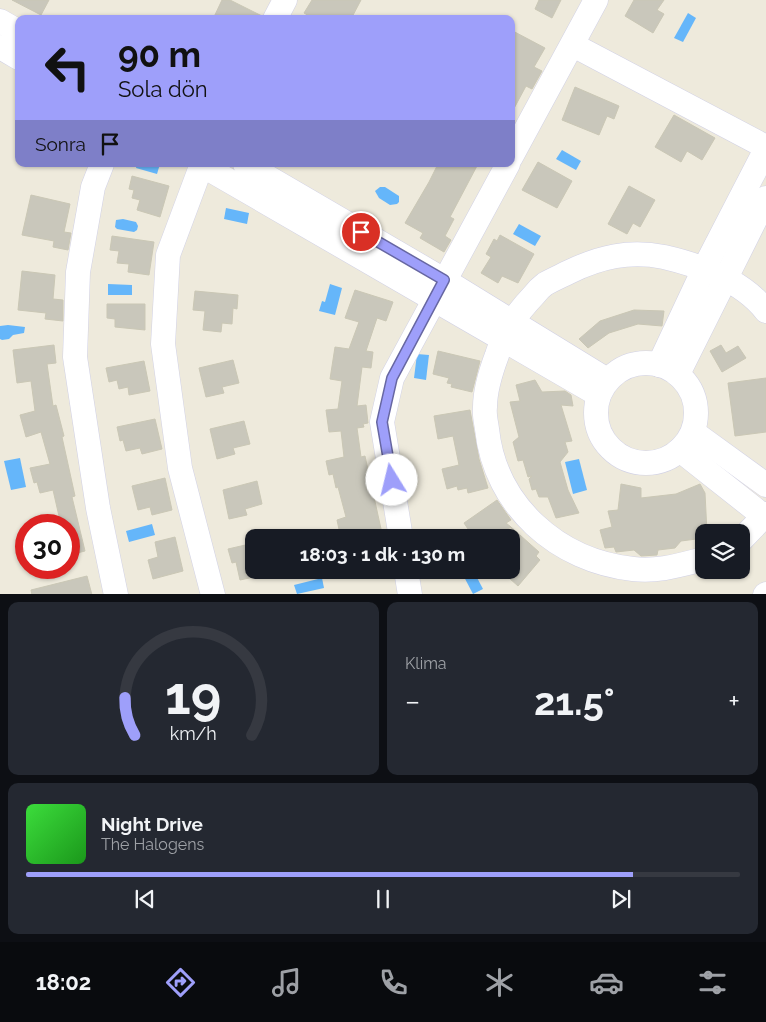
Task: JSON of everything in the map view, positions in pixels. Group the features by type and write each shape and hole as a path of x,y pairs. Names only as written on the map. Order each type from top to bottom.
{"street":[{"path":"277,15 284,0"},
{"path":"515,150 596,0"},
{"path":"0,21 15,30"},
{"path":"573,45 766,148 704,269 668,369"},
{"path":"0,47 15,56"},
{"path":"101,167 93,187 78,272 75,358 98,508 116,594"},
{"path":"200,167 168,256 163,344 180,468 213,594"},
{"path":"207,167 439,290"},
{"path":"249,167 439,290 603,388"},
{"path":"400,529 382,422 392,378 506,167"},
{"path":"668,369 726,279 766,198"},
{"path":"695,561 661,570 633,569 595,562 552,540 526,518 502,484 489,448 485,407 491,372 507,331 518,311 544,285 578,268 607,257 648,254 684,262 726,279 745,292 766,311"},
{"path":"636,363 668,369 689,386 695,400 697,416 686,441 666,459 650,463 633,461 618,454 606,443 598,428 596,411 603,388 620,370 636,363"},
{"path":"686,441 766,485"},
{"path":"686,441 765,516 750,531"},
{"path":"408,579 410,594"}],"water":[{"path":"688,13 696,18 683,42 674,38"},
{"path":"562,150 581,161 576,170 556,159"},
{"path":"136,167 159,167 157,174"},
{"path":"380,187 385,187 399,196 399,202 390,205 379,198 375,191"},
{"path":"226,208 249,213 247,224 224,219"},
{"path":"123,219 136,222 137,230 134,232 117,229 115,227 116,220"},
{"path":"519,224 541,236 535,246 513,234"},
{"path":"108,284 132,285 132,295 108,295"},
{"path":"330,284 342,288 335,315 319,311 322,301 325,302"},
{"path":"0,326 25,327 24,333 13,335 9,339 0,339"},
{"path":"417,354 429,355 426,380 414,378"},
{"path":"20,458 26,487 11,490 4,461"},
{"path":"579,459 587,490 573,494 565,462"},
{"path":"152,524 155,535 129,542 126,531"},
{"path":"322,579 324,588 297,594 294,585"},
{"path":"465,579 478,579 483,589 473,594"}],"building":[{"path":"12,0 49,0 41,15"},
{"path":"222,0 230,0 260,15 215,15"},
{"path":"312,0 361,0 353,15 307,15 304,13"},
{"path":"539,0 561,0 552,18 535,9"},
{"path":"634,0 664,0 657,10 664,14 653,33 625,16"},
{"path":"515,32 545,48 534,67 542,71 532,89 526,86 515,107"},
{"path":"575,87 619,106 614,119 607,116 599,135 562,120"},
{"path":"674,115 715,138 702,160 687,151 681,162 655,147"},
{"path":"538,162 572,181 557,208 522,190"},
{"path":"436,167 476,167 450,217 454,219 445,236 451,240 444,252 420,238 423,233 405,223"},
{"path":"132,176 169,186 160,217 137,210 140,200 132,198 134,190 129,189"},
{"path":"629,186 655,200 640,227 633,223 627,234 608,224"},
{"path":"31,195 70,204 64,232 71,233 68,250 53,247 54,241 22,235"},
{"path":"500,235 534,254 518,283 502,276 498,283 481,273 491,257 486,254 494,239 497,241"},
{"path":"112,236 154,242 149,275 128,272 129,264 117,263 119,251 110,250"},
{"path":"22,271 55,275 53,299 63,300 63,321 45,319 46,313 18,310"},
{"path":"355,290 393,302 386,321 377,318 366,351 373,352 371,368 362,367 357,406 366,405 368,423 363,424 364,427 357,428 361,457 365,456 381,529 339,529 337,520 346,517 338,487 336,488 333,474 329,475 326,461 344,457 341,431 329,432 326,410 338,409 342,381 330,379 335,347 349,349 359,322 345,318"},
{"path":"195,291 238,295 237,309 233,308 232,324 222,323 221,332 203,330 205,311 193,310"},
{"path":"107,304 145,304 145,330 115,327 115,319 107,318"},
{"path":"634,310 664,311 662,326 638,324 609,333 588,348 579,339 600,321"},
{"path":"54,345 56,363 47,364 53,406 56,405 64,436 62,437 75,496 72,497 76,514 58,514 53,490 40,493 37,482 34,483 30,468 50,464 41,432 26,437 20,415 35,411 31,381 17,383 13,350"},
{"path":"721,345 726,353 738,346 746,358 722,372 710,351"},
{"path":"438,351 480,361 472,392 451,387 452,384 447,383 449,378 433,374"},
{"path":"233,360 239,383 222,387 224,393 206,397 199,368"},
{"path":"144,361 150,391 129,395 128,387 119,389 117,380 109,382 106,368"},
{"path":"766,378 766,432 735,436 728,383"},
{"path":"535,380 542,392 565,391 571,395 573,406 561,405 572,441 565,442 568,452 560,462 568,490 579,513 556,518 548,497 539,497 536,489 532,490 529,479 532,476 528,477 523,460 518,461 513,442 519,437 510,402 520,401 516,385"},
{"path":"470,410 479,459 488,488 468,493 467,488 458,490 457,486 447,489 442,469 459,465 453,436 438,439 434,416"},
{"path":"155,419 162,449 142,454 140,448 126,451 123,440 120,441 117,427"},
{"path":"244,421 250,444 233,448 235,454 217,459 210,429"},
{"path":"165,478 172,510 152,515 150,507 138,510 132,486"},
{"path":"257,481 262,504 245,509 247,515 229,519 223,490"},
{"path":"621,484 641,488 641,498 676,494 700,484 705,493 707,524 695,524 695,539 681,541 675,548 658,550 657,555 641,556 634,550 616,552 614,547 605,548 600,530 612,527 608,511 618,510"},
{"path":"497,500 511,520 506,523 511,527 508,529 468,529 464,523"},
{"path":"80,530 85,551 80,552"},
{"path":"520,535 539,552 536,556 540,560 518,586 510,579 520,579"},
{"path":"175,537 183,571 153,579 148,560 158,557 155,542"},
{"path":"245,545 245,579 240,580 236,562 232,563 228,549"},
{"path":"87,576 92,594 32,594 31,590"}],"route":[{"path":"361,232 444,280 392,378 382,422 392,480"}]}
